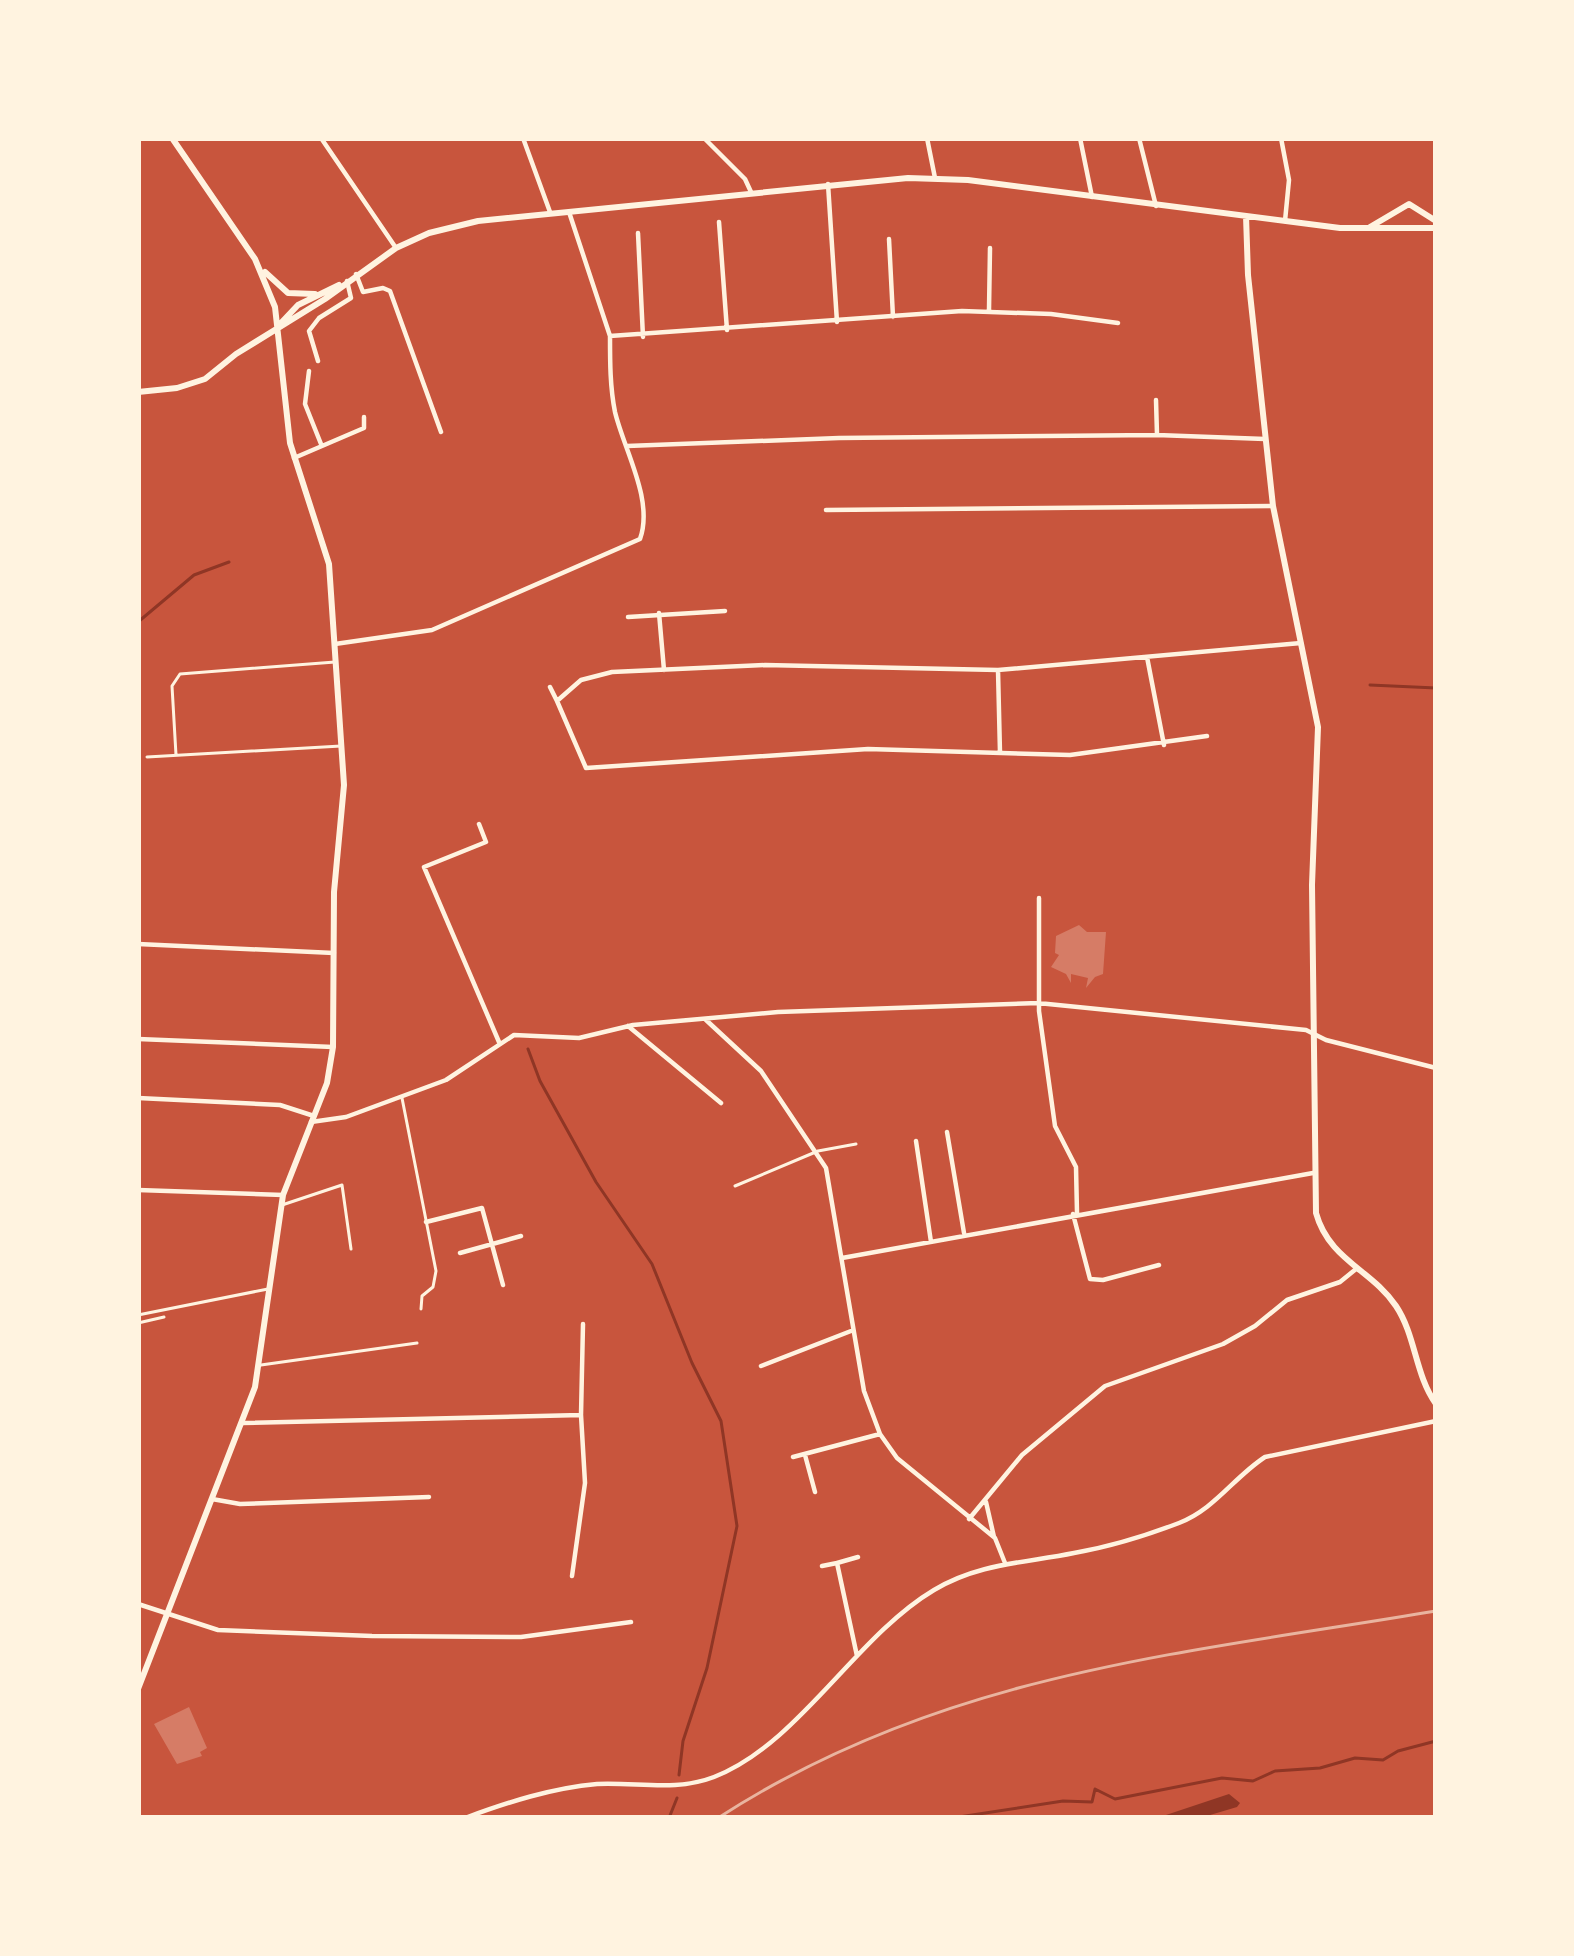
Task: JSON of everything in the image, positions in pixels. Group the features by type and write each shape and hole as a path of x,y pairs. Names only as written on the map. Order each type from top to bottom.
{"street":[{"path":"172,138 260,266 288,293 318,293"},
{"path":"321,138 396,248"},
{"path":"524,138 551,214"},
{"path":"704,138 745,179 751,192"},
{"path":"927,138 935,178"},
{"path":"1080,138 1092,197"},
{"path":"1139,138 1156,206"},
{"path":"1280,138 1289,180 1286,221"},
{"path":"138,392 205,380 396,248 460,225 828,184 935,178 1286,221 1409,230 1436,225"},
{"path":"828,184 837,322"},
{"path":"1367,228 1409,204 1436,225"},
{"path":"1418,227 1421,211"},
{"path":"335,644 432,630 640,539 640,501 612,392 610,336 568,212"},
{"path":"1396,213 1401,227"},
{"path":"1246,216 1273,506 1318,728 1312,885 1316,1213 1340,1257 1381,1288 1400,1312 1426,1389 1436,1404"},
{"path":"719,222 727,330"},
{"path":"638,233 643,337"},
{"path":"889,239 893,316"},
{"path":"988,310 990,248"},
{"path":"138,1689 260,1365 280,1205 327,1083 333,1047 343,746 328,554 294,458 286,422 279,326 260,266"},
{"path":"356,274 363,292 389,291 441,432"},
{"path":"279,326 296,306 345,282"},
{"path":"318,361 308,331 319,317 351,298 345,282"},
{"path":"610,336 988,310 1118,323"},
{"path":"309,371 305,404 321,444"},
{"path":"1156,400 1156,435"},
{"path":"294,458 364,428 364,417"},
{"path":"627,446 839,438 1156,435 1265,439"},
{"path":"826,510 1273,506"},
{"path":"628,617 724,611"},
{"path":"659,613 664,670"},
{"path":"557,701 564,691 594,675 765,665 998,670 1301,643"},
{"path":"1148,657 1164,745"},
{"path":"998,670 1000,753"},
{"path":"550,687 586,768 868,749 1070,755 1207,736"},
{"path":"479,824 486,842 424,867 499,1042"},
{"path":"1039,898 1038,1003 1054,1126 1076,1167 1075,1214 1090,1279 1159,1265"},
{"path":"138,944 334,952"},
{"path":"138,1098 280,1106 329,1121 446,1080 514,1035 586,1037 628,1026 778,1012 1038,1003 1125,1009 1313,1034 1436,1068"},
{"path":"706,1020 761,1072 826,1168 863,1391 880,1434 897,1458 994,1538"},
{"path":"628,1026 722,1103"},
{"path":"138,1039 333,1047"},
{"path":"947,1132 965,1235"},
{"path":"916,1141 932,1242"},
{"path":"842,1258 1313,1173"},
{"path":"138,1190 283,1195"},
{"path":"426,1222 478,1207 503,1285"},
{"path":"460,1253 521,1236"},
{"path":"969,1519 1022,1455 1105,1386 1223,1344 1287,1300 1340,1282 1356,1269"},
{"path":"572,1576 585,1483 583,1324"},
{"path":"761,1366 852,1331"},
{"path":"242,1423 581,1415"},
{"path":"465,1818 561,1790 616,1784 668,1787 709,1779 739,1765 771,1741 906,1609 971,1571 1076,1553 1178,1523 1214,1503 1264,1457 1436,1420"},
{"path":"793,1457 880,1434"},
{"path":"805,1455 815,1492"},
{"path":"212,1499 240,1504 429,1497"},
{"path":"986,1502 1005,1563"},
{"path":"822,1566 858,1557"},
{"path":"837,1563 857,1656"},
{"path":"138,1604 218,1630 520,1637 631,1622"}],"lane":[{"path":"176,755 172,686 180,674 337,662"},
{"path":"147,757 343,746"},
{"path":"402,1096 436,1280 422,1296 422,1309"},
{"path":"735,1186 818,1150 856,1144"},
{"path":"280,1205 342,1185 351,1249"},
{"path":"138,1315 270,1289"},
{"path":"138,1323 164,1317"},
{"path":"260,1365 416,1343"}],"shaded area":[{"path":"1229,1794 1240,1803 1237,1807 1200,1818 1157,1818"}],"building":[{"path":"1079,925 1087,932 1106,932 1103,974 1086,988 1088,978 1071,974 1071,983 1066,974 1051,967 1059,955 1055,953 1056,936"},
{"path":"189,1707 207,1748 200,1752 202,1756 177,1764 154,1724"}],"waterway":[{"path":"138,622 194,575 229,562"},
{"path":"1370,685 1436,688"},
{"path":"528,1049 540,1081 596,1182 652,1264 721,1421 737,1526 707,1668 683,1741 679,1775"},
{"path":"959,1817 1063,1801 1092,1802 1095,1789 1115,1799 1222,1778 1253,1781 1275,1771 1320,1768 1355,1758 1383,1760 1436,1741"},
{"path":"669,1818 677,1798"},
{"path":"946,1818 951,1818"}],"railway":[{"path":"718,1818 803,1769 976,1700 1155,1657 1436,1611"}]}
